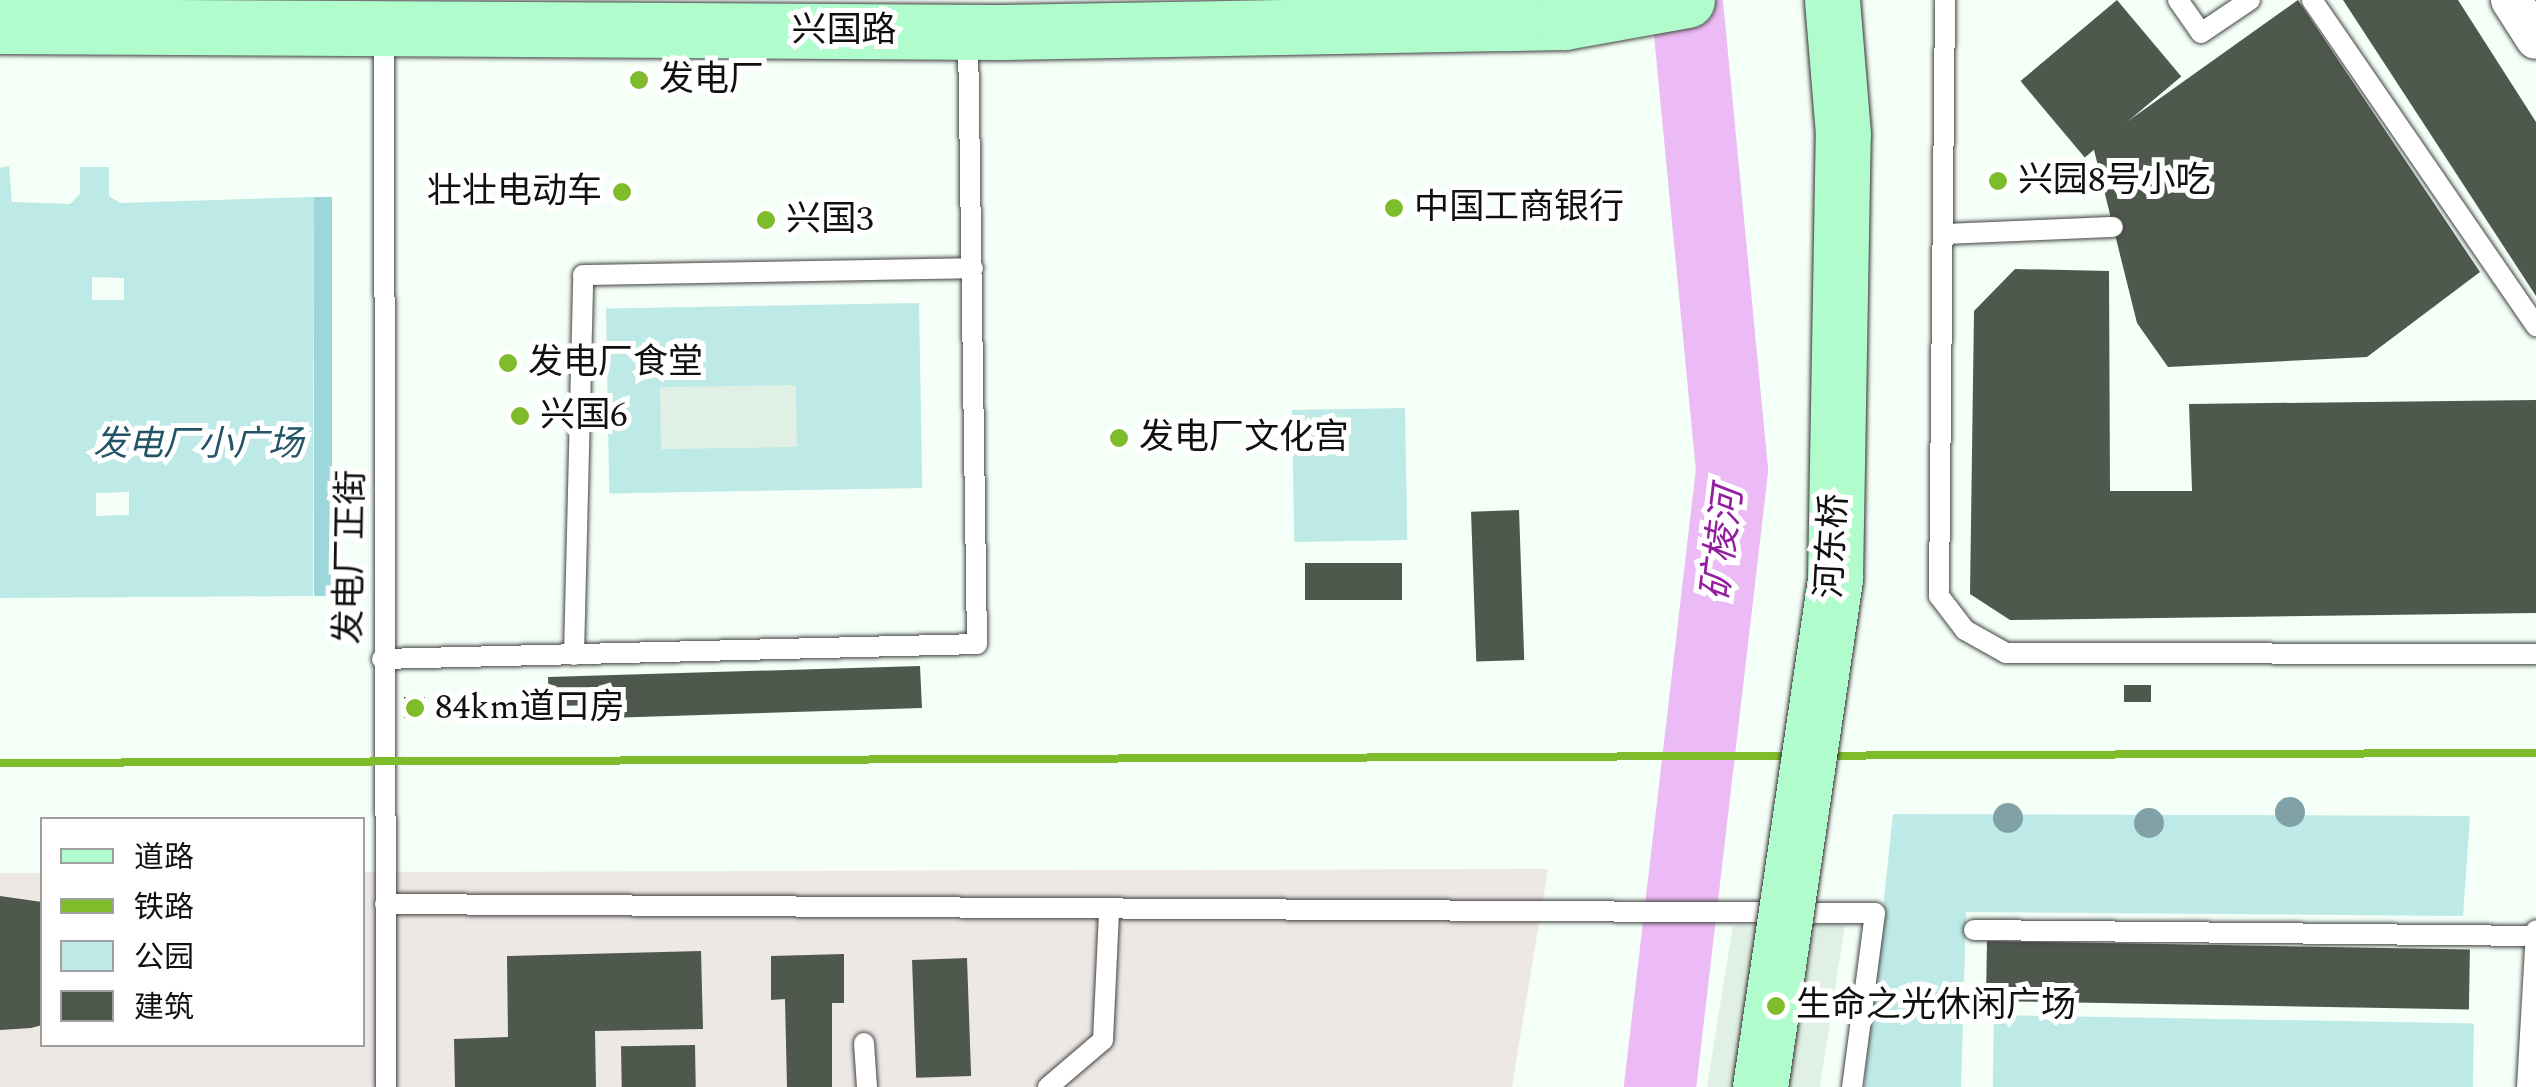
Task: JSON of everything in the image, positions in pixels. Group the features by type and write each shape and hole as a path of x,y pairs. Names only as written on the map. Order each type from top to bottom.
{"main road":[{"name":"兴国路","path":"0,26 164,13 384,28 1334,13 1564,22 1687,0"},
{"name":"河东桥","path":"1760,1087 1835,579 1842,134 1832,0"}],"street":[{"path":"2510,0 2536,38"}],"lane":[{"path":"1945,0 1939,596 1965,630 2006,654 2536,654"},
{"path":"2178,0 2201,33 2250,0"},
{"path":"2312,0 2536,326"},
{"path":"382,660 977,644 973,268 991,21"},
{"name":"发电厂正街","path":"384,28 382,660 386,1087"},
{"path":"1943,234 2113,227"},
{"path":"574,655 583,275 973,268"},
{"path":"385,904 1874,914 1852,1087"},
{"path":"1048,1087 1103,1040 1109,911"},
{"path":"1974,930 2536,934 2527,1087"},
{"path":"864,1042 867,1087"}],"shaded area":[{"path":"314,197 332,197 332,596 314,596"},
{"path":"796,385 797,447 661,449 660,387"},
{"path":"1548,869 1512,1087 0,1087 0,873 40,873 40,1047 365,1047 365,872"},
{"name":"生命之光休闲广场","path":"1733,925 1845,925 1820,1087 1707,1087"}],"green space":[{"name":"发电厂小广场","path":"9,166 12,202 70,204 80,194 80,167 109,167 109,196 120,203 314,197 313,596 0,598 0,168","holes":["92,277 124,278 124,300 92,300","129,492 129,515 96,516 96,493"]},
{"path":"919,303 922,488 609,493 606,308"},
{"path":"1405,408 1407,540 1294,542 1292,410"},
{"path":"1893,814 2470,816 2463,916 1966,912 1961,1087 1864,1087"},
{"path":"1994,1015 2474,1023 2473,1087 1993,1087"}],"building":[{"path":"2117,0 2181,77 2085,158 2020,81"},
{"path":"2298,0 2480,272 2367,357 2168,367 2137,323 2093,146"},
{"path":"2343,0 2458,0 2536,122 2536,296"},
{"path":"2015,269 2109,271 2110,491 2192,491 2189,404 2536,400 2536,613 2010,620 1970,594 1974,311"},
{"path":"1519,510 1524,660 1476,662 1471,512"},
{"path":"1305,563 1402,563 1402,600 1305,600"},
{"path":"920,666 922,708 607,718 607,705 549,706 548,677"},
{"path":"2124,685 2151,685 2151,702 2124,702"},
{"name":"84km道口房","path":"404,697 425,697 425,718 404,718"},
{"path":"0,896 40,902 40,1026 0,1030"},
{"path":"1987,941 2470,949 2469,1009 1986,1001"},
{"path":"701,951 703,1029 595,1031 596,1087 455,1087 454,1039 508,1037 507,956"},
{"path":"844,954 844,1003 832,1003 832,1087 787,1087 785,999 771,1000 771,956"},
{"path":"967,958 971,1076 916,1078 912,960"},
{"path":"695,1045 696,1087 622,1087 621,1046"}],"waterway":[{"name":"矿棱河","path":"1660,1087 1732,470 1687,0"}],"railway":[{"path":"0,763 2536,753"}],"place":[{"name":"发电厂","path":"639,80"},
{"name":"兴园8号小吃","path":"1998,181"},
{"name":"壮壮电动车","path":"622,192"},
{"name":"中国工商银行","path":"1394,208"},
{"name":"兴国3","path":"766,220"},
{"name":"发电厂食堂","path":"508,363"},
{"name":"兴国6","path":"520,416"},
{"name":"发电厂文化宫","path":"1119,438"},
{"name":"84km道口房","path":"415,708"},
{"name":"生命之光休闲广场","path":"1776,1006"}]}
